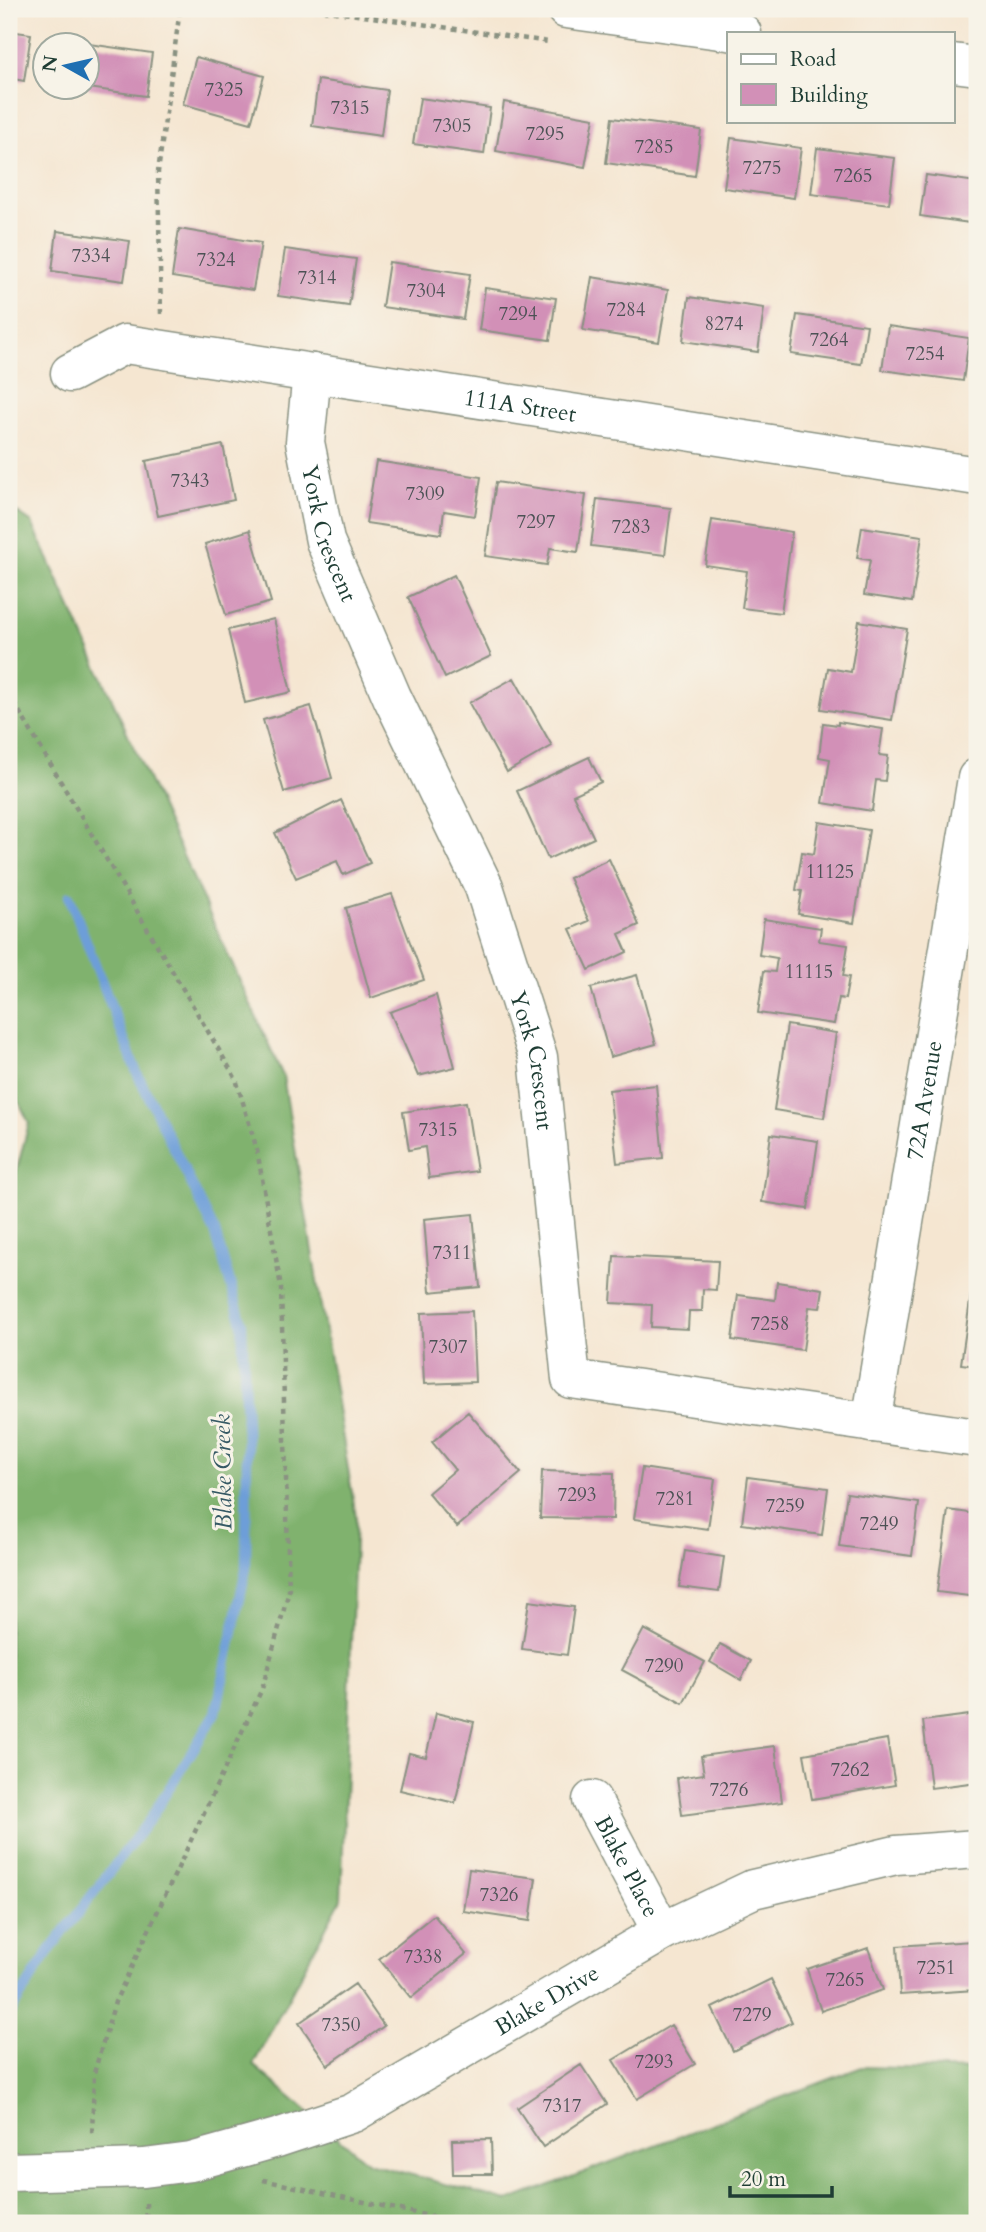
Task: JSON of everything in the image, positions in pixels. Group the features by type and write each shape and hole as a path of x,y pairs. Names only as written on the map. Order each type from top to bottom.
{"street":[{"path":"558,25 727,32"},
{"path":"954,62 977,66"},
{"name":"111A Street","path":"70,373 125,344 977,475"},
{"name":"York Crescent","path":"312,373 305,442 325,541 393,697 484,887 538,1057 571,1379 977,1438"},
{"name":"72A Avenue","path":"871,1423 977,779"},
{"name":"Blake Place","path":"592,1800 662,1932"},
{"name":"Blake Drive","path":"9,2172 191,2162 353,2113 662,1932 753,1889 896,1855 977,1849"}],"path":[{"path":"161,318 158,172 180,9"},
{"path":"314,9 558,25"},
{"path":"9,694 236,1079 257,1150 281,1287 289,1591 262,1689 115,2002 94,2073 105,2168"},
{"path":"258,2179 461,2223"},
{"path":"930,2223 977,2220"}],"green space":[{"path":"9,507 32,523 283,1076 356,1517 341,1899 253,2065 368,2163 508,2201 862,2067 977,2070 977,2223 9,2223 9,1200 29,1123 9,1081"}],"building":[{"path":"9,31 31,34 24,81 9,78"},
{"path":"102,46 152,53 146,96 102,90"},
{"path":"196,57 264,76 251,123 183,104"},
{"path":"318,80 387,90 381,136 312,126"},
{"path":"420,98 490,108 484,154 413,144"},
{"path":"504,102 594,118 585,167 496,151"},
{"path":"612,118 701,130 695,176 606,163"},
{"path":"731,138 801,148 794,198 724,188"},
{"path":"817,148 895,158 889,204 811,194"},
{"path":"926,175 977,182 977,224 920,216"},
{"path":"9,218 17,273 9,274"},
{"path":"179,229 261,243 253,290 172,277"},
{"path":"57,231 130,241 124,281 52,271"},
{"path":"285,249 356,259 349,306 278,296"},
{"path":"389,262 470,274 463,319 382,307"},
{"path":"592,277 668,290 659,342 583,330"},
{"path":"485,288 556,298 550,340 479,330"},
{"path":"689,297 764,308 758,352 683,341"},
{"path":"797,315 867,325 861,364 791,354"},
{"path":"888,326 969,338 963,381 882,370"},
{"path":"223,445 234,500 158,516 146,461"},
{"path":"376,461 481,477 475,516 444,511 441,534 366,523"},
{"path":"496,482 586,495 578,552 550,548 547,565 485,556"},
{"path":"597,499 671,508 665,555 591,546"},
{"path":"712,520 792,532 781,613 742,608 747,571 705,565"},
{"path":"862,527 922,536 912,602 864,595 870,560 857,558"},
{"path":"250,530 271,602 226,615 205,544"},
{"path":"454,575 491,656 445,678 408,597"},
{"path":"274,619 291,692 245,703 228,630"},
{"path":"859,621 907,629 892,720 821,709 828,668 851,672"},
{"path":"514,678 552,746 507,772 469,703"},
{"path":"311,706 332,778 284,792 263,720"},
{"path":"838,722 883,729 879,755 888,756 885,781 876,780 872,811 823,803 830,759 819,757 823,723 838,725"},
{"path":"589,757 601,782 573,795 594,838 548,859 517,791"},
{"path":"341,800 370,863 343,875 337,861 296,878 275,833"},
{"path":"819,822 869,830 854,923 798,914 802,891 796,890 802,852 814,854"},
{"path":"609,859 639,925 619,934 627,952 589,970 570,929 589,921 569,878"},
{"path":"392,894 424,980 371,998 346,908"},
{"path":"764,919 821,928 819,941 848,945 843,976 849,977 845,999 839,998 834,1024 758,1013 764,971 775,972 777,958 759,955"},
{"path":"637,975 656,1044 610,1057 591,988"},
{"path":"436,995 455,1067 418,1076 390,1012"},
{"path":"787,1025 836,1033 824,1118 774,1110"},
{"path":"656,1085 663,1158 617,1163 609,1090"},
{"path":"466,1102 477,1171 429,1178 425,1147 409,1150 403,1112"},
{"path":"771,1134 818,1141 808,1209 762,1202"},
{"path":"473,1214 480,1287 430,1292 424,1219"},
{"path":"614,1256 718,1261 716,1290 703,1289 702,1311 689,1311 688,1329 651,1327 652,1305 611,1303"},
{"path":"777,1282 823,1289 820,1308 809,1307 803,1350 732,1340 738,1295 775,1300"},
{"path":"972,1287 977,1288 977,1366 961,1364"},
{"path":"472,1311 475,1382 424,1384 421,1313"},
{"path":"468,1412 521,1473 457,1527 428,1493 455,1470 432,1442"},
{"path":"642,1468 715,1479 708,1529 634,1519"},
{"path":"542,1471 614,1473 613,1519 540,1518"},
{"path":"748,1477 828,1488 822,1535 742,1524"},
{"path":"847,1493 919,1503 912,1556 839,1546"},
{"path":"948,1510 977,1514 977,1597 937,1592"},
{"path":"685,1551 724,1557 719,1592 679,1587"},
{"path":"529,1601 574,1607 567,1655 522,1649"},
{"path":"644,1629 705,1662 683,1703 622,1670"},
{"path":"720,1644 751,1661 741,1680 710,1662"},
{"path":"436,1713 474,1722 455,1803 400,1790 409,1753 426,1757"},
{"path":"977,1714 977,1782 931,1788 923,1721"},
{"path":"887,1739 895,1785 812,1799 804,1754"},
{"path":"775,1746 782,1802 682,1815 677,1778 704,1774 701,1756"},
{"path":"469,1869 536,1878 530,1921 463,1911"},
{"path":"434,1915 466,1954 411,1998 379,1959"},
{"path":"972,1941 975,1990 900,1995 897,1946"},
{"path":"868,1948 883,1990 821,2011 807,1969"},
{"path":"771,1979 792,2022 733,2051 712,2008"},
{"path":"355,1984 384,2026 328,2065 299,2023"},
{"path":"671,2025 695,2064 637,2099 613,2060"},
{"path":"581,2065 607,2104 543,2147 517,2108"},
{"path":"491,2139 492,2174 453,2174 452,2140"}],"waterway":[{"name":"Blake Creek","path":"9,2014 50,1950 150,1819 216,1713 246,1569 247,1448 242,1323 215,1232 137,1073 69,896"}]}
